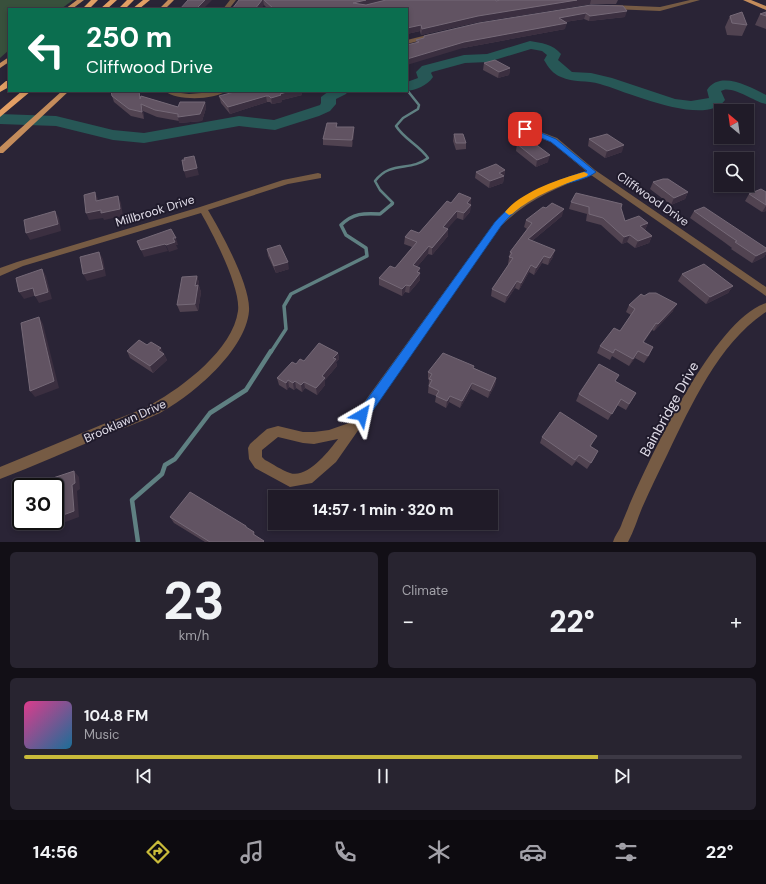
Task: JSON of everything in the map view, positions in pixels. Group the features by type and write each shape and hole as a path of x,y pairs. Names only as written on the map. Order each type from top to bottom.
{"highway":[{"path":"87,8 95,0"},
{"path":"104,8 114,0"},
{"path":"122,8 131,0"},
{"path":"136,8 147,0"},
{"path":"0,90 8,84"},
{"path":"0,114 26,92"}],"main road":[{"path":"69,8 81,0"},
{"path":"163,8 171,0"},
{"path":"746,0 766,8"},
{"path":"0,66 8,60"},
{"path":"0,151 65,92"}],"street":[{"path":"227,8 233,0"},
{"path":"602,6 660,9 697,0"},
{"path":"408,42 437,35"},
{"path":"170,92 192,96 217,92"},
{"name":"Cliffwood Drive","path":"525,129 554,140 592,172 766,292"},
{"path":"353,428 314,438 277,431 267,435 256,448 256,459 260,464 290,480 307,478 331,458 353,428 498,224 506,215 524,200 550,186 592,172"},
{"name":"Millbrook Drive","path":"0,272 20,264 203,209 286,182 318,176"},
{"name":"Brooklawn Drive","path":"0,474 155,409 174,399 194,383 220,357 239,327 243,317 244,308 232,267 203,209"},
{"name":"Bainbridge Drive","path":"620,542 628,528 635,507 686,403 723,345 746,320 766,307"}],"green space":[{"path":"0,0 73,0 62,8 8,8 8,51 0,58"}],"building":[{"path":"188,0 205,0 197,8 181,8"},
{"path":"239,0 262,0 256,8 233,8"},
{"path":"264,0 366,0 353,3 366,5 386,0 577,0 478,16 422,29 421,25 408,28 408,8 273,8"},
{"path":"591,5 623,6 627,11 590,16 586,13 559,18 567,23 464,42 408,59 408,45 419,42 416,40 424,38 424,36 479,23"},
{"path":"742,12 747,25 732,23 730,16"},
{"path":"766,12 766,16 760,14"},
{"path":"495,60 510,68 499,72 484,63"},
{"path":"111,92 139,92 140,99 141,96 178,107 180,102 205,102 200,114 178,117 178,114 155,110 141,104 142,112 129,109 112,96"},
{"path":"234,92 287,92 271,98 266,96 228,107 219,96"},
{"path":"327,123 337,123 336,127 354,127 352,140 323,139"},
{"path":"454,134 463,134 466,143 456,143"},
{"path":"607,134 624,145 607,151 589,139"},
{"path":"530,140 550,155 537,160 517,144"},
{"path":"194,156 197,168 184,171 182,160 185,160 184,158"},
{"path":"496,164 505,170 499,173 504,176 490,181 476,172"},
{"path":"668,179 688,192 674,198 653,182"},
{"path":"761,189 766,192 766,205 749,194"},
{"path":"95,192 96,201 118,196 120,209 101,213 101,210 86,213 84,195"},
{"path":"459,193 471,198 467,203 471,205 464,213 457,211 455,213 443,227 448,229 432,248 429,246 413,265 420,268 417,272 420,273 410,286 406,285 402,289 379,278 390,266 395,268 417,242 405,237 411,230 419,233 447,201 451,203"},
{"path":"576,193 622,204 621,208 625,221 639,216 648,223 640,226 652,236 638,241 630,235 624,237 603,218 589,214 589,207 571,202"},
{"path":"552,203 564,209 528,239 555,250 550,258 544,256 536,268 531,265 521,283 517,281 507,296 492,289 513,258 509,257 512,253 510,252 532,223 526,220 543,207 546,208"},
{"path":"704,207 766,248 766,251 756,256 694,211"},
{"path":"55,211 58,224 26,233 24,220"},
{"path":"171,229 176,238 173,238 175,242 141,250 137,241"},
{"path":"280,245 288,262 274,266 267,249"},
{"path":"99,252 103,269 83,274 80,257"},
{"path":"704,264 733,286 710,297 682,274"},
{"path":"42,269 48,292 35,296 33,288 19,292 16,278"},
{"path":"197,276 195,286 198,285 195,304 177,305 182,277"},
{"path":"649,293 656,293 677,304 658,324 656,323 643,342 653,347 648,356 638,351 633,359 615,349 613,353 600,346 614,328 620,331 635,309 629,305 641,294 644,296"},
{"path":"39,317 54,381 30,391 21,323"},
{"path":"139,340 147,345 151,342 161,348 158,350 164,354 150,366 127,351"},
{"path":"319,343 338,353 333,358 336,359 322,376 325,378 316,388 304,382 301,385 295,381 293,383 288,380 286,383 277,378 292,362 296,364 300,359 304,361"},
{"path":"443,353 474,366 473,368 496,378 490,391 472,383 462,401 450,396 447,401 436,396 439,391 429,386 432,380 429,379 432,374 428,372"},
{"path":"599,364 619,375 615,381 636,393 629,404 621,399 612,414 579,394"},
{"path":"560,412 597,436 590,446 598,451 591,463 579,455 575,460 542,437"},
{"path":"74,471 75,483 72,485 74,511 64,515 64,478 53,478"},
{"path":"190,492 246,526 254,532 253,534 264,541 210,542 170,517"}],"waterway":[{"path":"408,87 423,81 426,77 423,72 427,69 464,59 488,58 530,45 546,48 554,54 551,60 560,71 567,75 591,77 607,81 675,103 706,105 718,100 714,95 714,90 719,86 725,85 740,88 766,100"},
{"path":"392,204 393,203 380,190 375,181 381,175 394,168 414,165 428,158 420,149 403,135 396,126 403,118 418,109 419,105 408,91"},
{"path":"0,119 56,121 113,135 144,138 239,121 275,125 325,108 329,104 328,97 339,92"},
{"path":"271,352 286,329 284,306 291,294 367,256 366,248 346,235 341,225 354,216 380,214 392,204"},
{"path":"138,542 132,500 162,474 165,465 175,459 210,413 246,390 271,351"}],"slow traffic":[{"path":"509,212 524,200 550,186 584,174"}],"route":[{"path":"362,415 498,224 506,215 524,200 550,186 592,172 554,140 525,129"}]}
